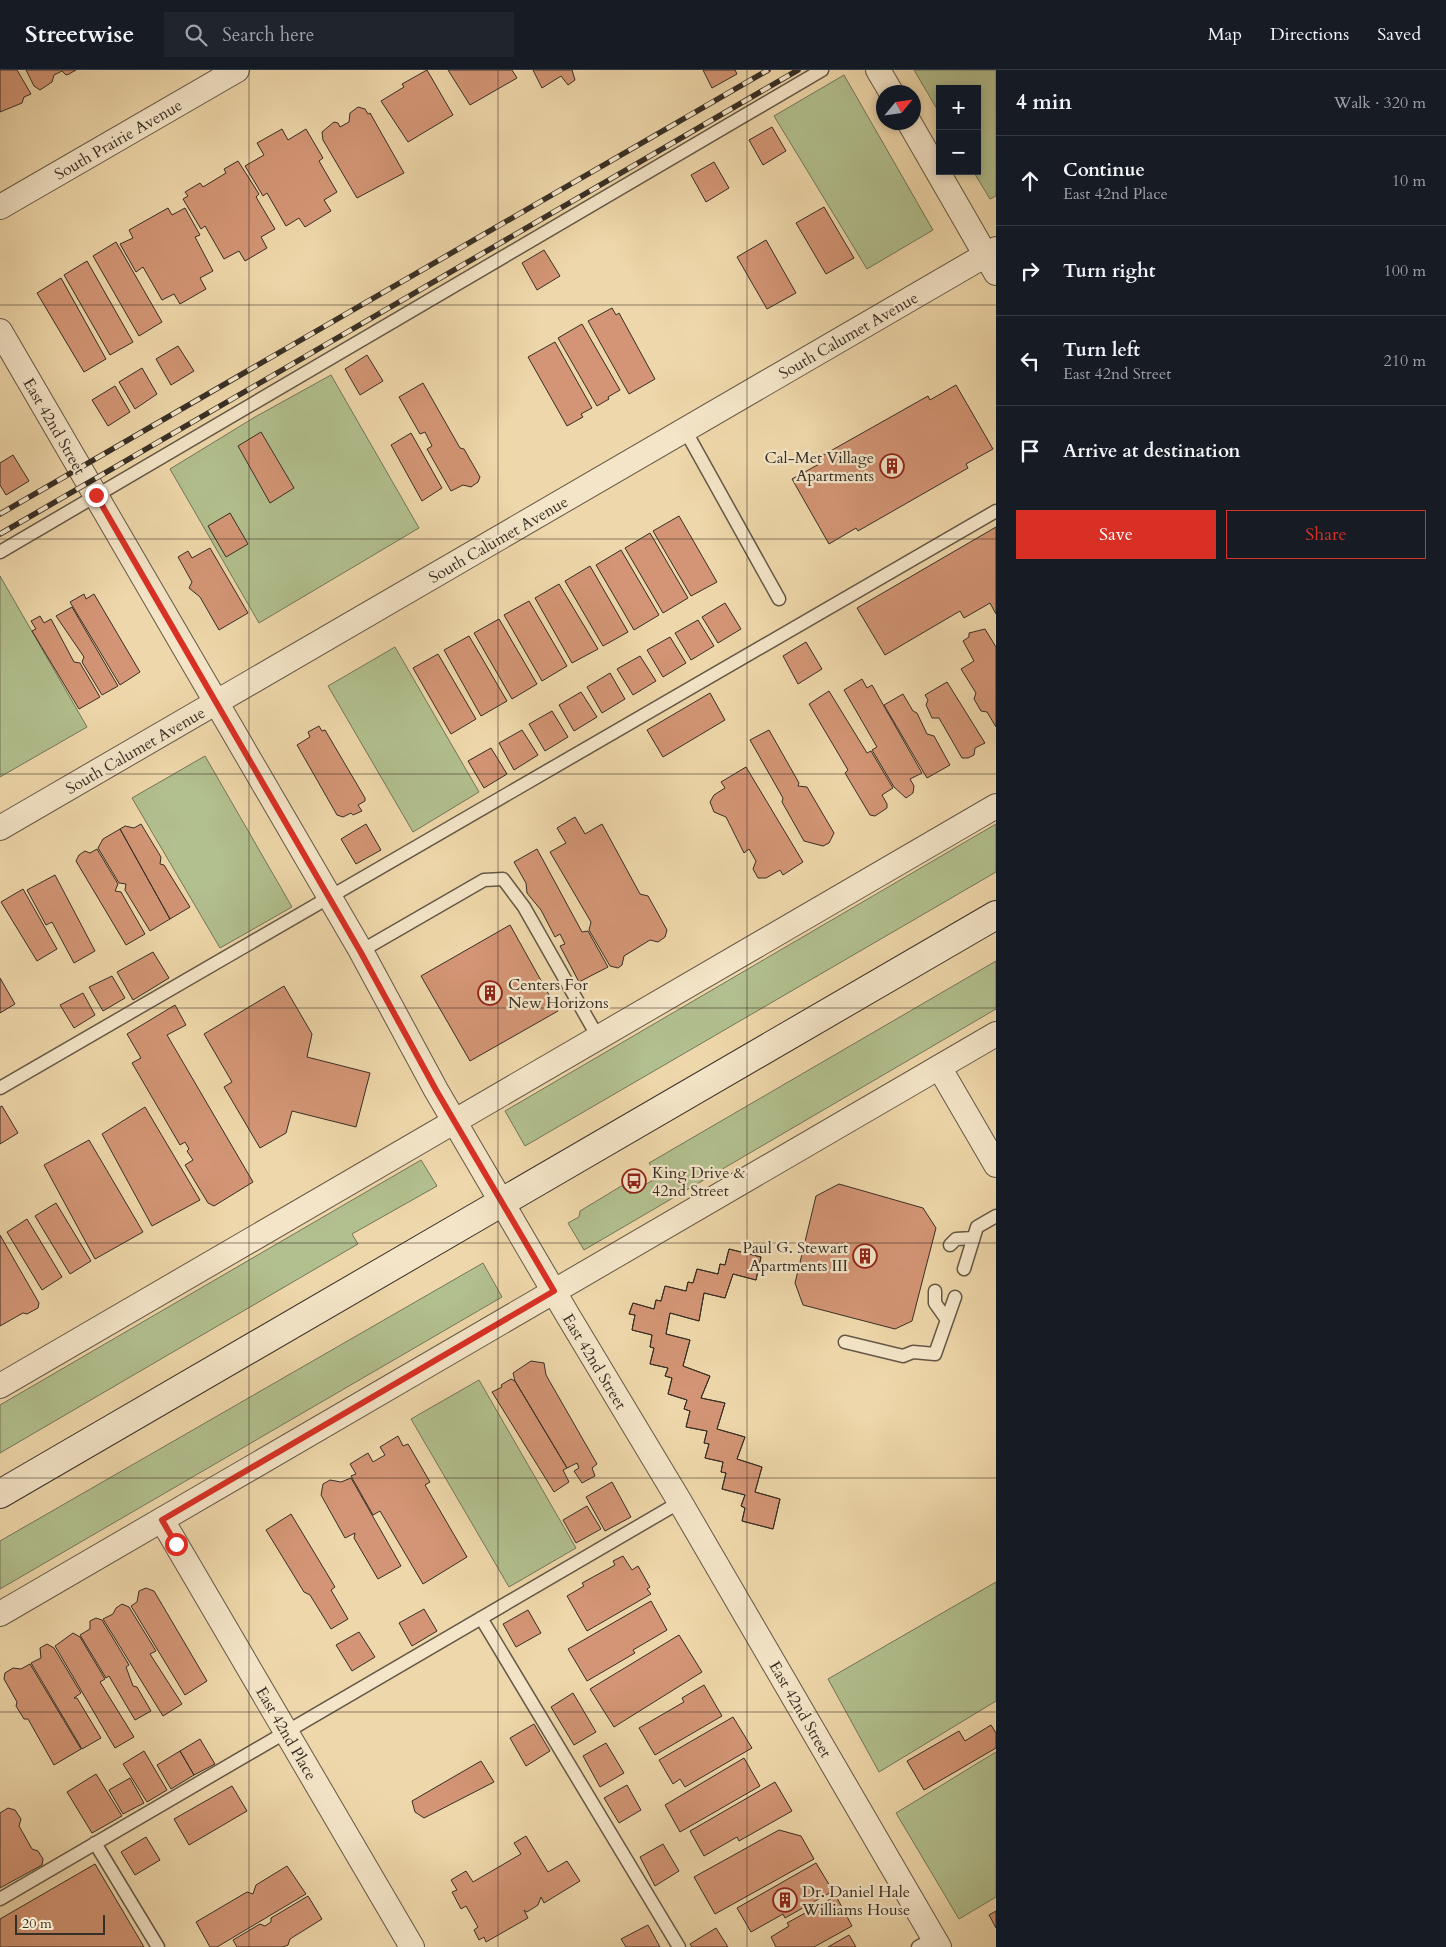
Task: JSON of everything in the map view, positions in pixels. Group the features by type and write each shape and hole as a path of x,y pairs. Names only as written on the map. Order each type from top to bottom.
{"street":[{"name":"South Prairie Avenue","path":"0,207 237,70"},
{"path":"878,70 887,85"},
{"path":"914,130 992,259"},
{"name":"South Calumet Avenue","path":"0,828 685,430 992,259"},
{"name":"East 42nd Street","path":"0,331 329,896 454,1120 680,1502 930,1944"},
{"path":"0,1386 454,1120 599,1039 996,806"},
{"path":"0,1494 996,915"},
{"path":"0,1614 996,1034"},
{"path":"939,1067 996,1165"},
{"name":"East 42nd Place","path":"162,1520 412,1947"}],"lane":[{"path":"0,552 822,70"},
{"path":"685,430 779,599"},
{"path":"0,1088 996,511"},
{"path":"360,951 484,880 503,879 524,907 599,1039"},
{"path":"964,1269 977,1227 996,1216"},
{"path":"950,1245 956,1239 973,1238"},
{"path":"935,1291 935,1303 947,1320"},
{"path":"845,1342 903,1356 914,1352 936,1354 955,1296"},
{"path":"0,1899 680,1502"},
{"path":"481,1618 679,1947"},
{"path":"95,1843 158,1947"}],"green space":[{"path":"914,70 996,70 996,196 990,199 975,175 981,175 981,85 936,85 936,107"},
{"path":"844,75 933,230 867,269 774,116"},
{"path":"331,375 419,528 259,623 170,469 255,417"},
{"path":"0,576 87,727 0,777"},
{"path":"395,647 479,792 413,832 328,686"},
{"path":"205,756 292,907 220,948 132,798"},
{"path":"996,824 996,872 525,1146 505,1111"},
{"path":"996,961 996,1009 584,1250 568,1223 579,1217 580,1211 623,1185 630,1194 658,1177 649,1163"},
{"path":"421,1160 437,1186 352,1234 358,1244 0,1453 0,1405"},
{"path":"483,1263 502,1297 0,1589 0,1541"},
{"path":"479,1380 576,1548 509,1587 411,1419"},
{"path":"996,1582 996,1701 879,1772 828,1679"},
{"path":"996,1752 996,1897 959,1919 896,1813"}],"building":[{"path":"0,70 17,70 31,94 24,97 22,103 0,112"},
{"path":"26,70 76,70 66,75 62,71 54,75 52,82 40,90 34,86"},
{"path":"427,70 453,115 408,142 381,101 404,87 402,84"},
{"path":"448,70 512,70 517,78 470,105"},
{"path":"533,70 572,70 575,80 568,85 561,76 542,88"},
{"path":"703,70 735,70 737,74 712,88"},
{"path":"358,107 365,109 368,114 370,113 404,173 357,198 323,140 322,132 334,122 338,123 340,127 349,122 350,113"},
{"path":"772,127 786,151 763,165 749,140"},
{"path":"282,129 288,140 306,129 323,158 319,161 337,192 324,200 331,211 305,227 299,218 286,226 267,193 263,196 245,166 264,155 257,143"},
{"path":"238,161 259,194 256,197 275,229 261,237 267,248 245,261 239,251 224,259 205,226 201,229 183,199 188,196 185,192 200,183 203,187 226,173 224,169"},
{"path":"714,162 729,188 706,202 691,175"},
{"path":"824,207 854,258 826,274 796,223"},
{"path":"168,208 172,215 185,208 200,235 195,237 213,271 200,278 206,289 180,304 174,294 162,300 143,267 136,272 120,244 133,238 129,230"},
{"path":"766,240 796,293 767,309 737,257"},
{"path":"116,242 162,322 139,336 93,256"},
{"path":"544,250 560,276 537,290 522,263"},
{"path":"87,261 133,342 110,355 64,275"},
{"path":"61,278 106,359 84,372 37,293"},
{"path":"612,308 616,315 619,313 655,379 629,394 588,321"},
{"path":"582,324 620,390 597,406 558,338"},
{"path":"555,342 592,408 581,414 583,417 567,426 528,357"},
{"path":"178,346 194,371 171,385 156,359"},
{"path":"367,355 383,381 360,395 345,369"},
{"path":"142,368 157,394 135,409 119,382"},
{"path":"423,383 460,448 464,449 480,477 478,482 471,487 463,485 451,491 427,449 432,446 425,432 420,434 399,397"},
{"name":"Cal-Met Village Apartments","path":"956,385 993,449 966,464 968,468 858,531 856,528 829,544 792,479 821,463 818,458 928,396 930,400"},
{"path":"115,386 130,412 108,426 92,400"},
{"path":"261,432 294,488 270,503 238,446"},
{"path":"411,433 442,488 422,501 391,445"},
{"path":"13,455 29,481 6,495 0,485 0,463"},
{"path":"230,513 248,544 226,557 208,526"},
{"path":"679,516 717,582 691,596 653,531"},
{"path":"996,527 996,614 990,603 964,618 960,611 885,655 857,608"},
{"path":"650,533 688,598 663,613 625,548"},
{"path":"210,548 248,613 219,630 200,597 189,588 192,582 178,557 188,551 192,558"},
{"path":"621,550 659,615 634,630 596,565"},
{"path":"590,566 628,632 603,646 565,581"},
{"path":"559,584 598,649 572,663 535,598"},
{"path":"84,594 86,599 94,594 140,672 120,685 70,602"},
{"path":"529,601 567,666 542,681 504,615"},
{"path":"725,603 741,629 718,643 702,617"},
{"path":"72,607 118,686 102,695 82,662 84,657 56,616"},
{"path":"40,616 44,623 51,619 74,662 80,663 100,697 79,709 32,631 36,629 31,621"},
{"path":"499,619 537,684 512,699 474,633"},
{"path":"698,620 714,646 691,660 675,633"},
{"path":"985,629 996,647 996,727 987,712 981,711 974,699 976,693 961,669 974,661 963,641 969,637 969,633"},
{"path":"469,636 507,701 481,716 444,650"},
{"path":"670,637 686,663 663,677 647,650"},
{"path":"806,642 822,669 798,684 783,656"},
{"path":"438,654 476,719 451,734 413,668"},
{"path":"640,656 656,681 633,695 617,669"},
{"path":"610,673 625,699 602,713 587,687"},
{"path":"862,679 867,688 872,685 922,773 910,779 914,786 913,793 906,798 894,787 872,750 877,747 844,690"},
{"path":"947,682 985,743 975,748 974,755 968,758 962,758 939,718 932,718 926,705 928,700 925,695"},
{"path":"829,691 867,753 871,751 893,788 882,795 887,808 875,816 870,815 845,773 848,770 809,704"},
{"path":"581,692 597,717 574,731 559,705"},
{"path":"710,693 725,720 663,757 647,730"},
{"path":"903,694 913,711 917,713 927,734 934,736 950,765 927,778 884,705"},
{"path":"552,711 568,737 545,751 529,724"},
{"path":"319,726 322,731 325,730 365,798 365,801 358,805 362,811 353,815 351,813 343,817 337,815 297,745 310,737 308,732"},
{"path":"522,730 538,755 514,770 499,743"},
{"path":"769,730 799,783 798,786 807,787 834,833 829,843 823,846 804,841 782,802 783,798 750,740"},
{"path":"491,748 507,774 484,788 468,761"},
{"path":"746,767 803,862 783,875 780,870 766,878 758,878 753,869 756,861 749,849 744,853 726,817 714,812 710,802 714,795 725,788 721,782"},
{"path":"575,817 585,834 602,824 640,894 648,896 667,930 665,937 658,942 650,940 624,956 622,965 618,968 610,966 589,930 591,922 550,852 566,843 557,828"},
{"path":"141,824 161,857 160,864 164,865 190,907 170,919 120,829 125,826 134,828"},
{"path":"366,824 381,850 356,864 341,839"},
{"path":"120,829 170,919 150,931 125,890 126,884 119,883 98,848 103,839"},
{"path":"97,849 118,884 115,891 121,892 145,934 126,945 76,861 79,855 85,851 90,853"},
{"path":"537,849 582,932 588,931 608,967 579,982 560,946 565,944 560,934 555,937 541,910 527,893 526,883 514,862"},
{"path":"55,875 95,951 74,963 52,922 46,925 27,890"},
{"path":"23,889 57,949 37,961 1,902"},
{"name":"Centers For New Horizons","path":"510,925 558,1011 470,1061 421,976"},
{"path":"153,952 169,978 133,1000 117,972"},
{"path":"112,976 125,998 103,1011 89,987"},
{"path":"0,978 15,1004 0,1013"},
{"path":"284,986 312,1034 307,1057 370,1073 356,1127 292,1111 286,1133 260,1148 224,1087 232,1082 204,1034"},
{"path":"83,993 95,1015 74,1028 60,1005"},
{"path":"175,1005 186,1025 167,1035 253,1182 214,1206 208,1203 185,1165 193,1160 187,1151 189,1149 185,1142 180,1145 132,1063 141,1058 127,1034"},
{"path":"2,1106 18,1133 0,1144 0,1107"},
{"path":"145,1107 200,1200 152,1226 102,1134"},
{"path":"89,1140 143,1232 95,1259 44,1165"},
{"name":"Paul G. Stewart Apartments III","path":"839,1184 923,1208 936,1228 912,1321 895,1329 803,1305 795,1283 816,1196"},
{"path":"56,1203 91,1261 70,1274 35,1216"},
{"path":"27,1219 62,1277 42,1290 7,1232"},
{"path":"0,1235 39,1303 38,1308 27,1314 23,1313 0,1326"},
{"path":"729,1249 761,1257 756,1280 733,1274 725,1298 704,1293 699,1321 670,1313 666,1334 690,1340 683,1366 710,1376 701,1398 725,1403 717,1429 745,1437 737,1459 762,1467 755,1492 780,1499 773,1529 742,1521 745,1508 741,1506 745,1495 722,1489 726,1473 721,1472 723,1462 705,1458 709,1444 704,1443 707,1431 686,1427 690,1411 684,1409 687,1400 668,1394 672,1378 665,1376 668,1368 650,1364 654,1348 650,1347 652,1335 632,1330 635,1315 629,1314 633,1303 654,1309 656,1300 661,1301 665,1286 686,1291 688,1282 693,1283 697,1269 718,1274 720,1264 725,1265"},
{"path":"729,1249 761,1257 756,1280 733,1274 725,1298 704,1293 699,1321 670,1313 666,1334 690,1340 683,1366 710,1376 701,1398 725,1403 717,1429 745,1437 737,1459 762,1467 755,1492 780,1499 773,1529 742,1521 745,1508 741,1506 745,1495 722,1489 726,1473 721,1472 723,1462 705,1458 709,1444 704,1443 707,1431 686,1427 690,1411 684,1409 687,1400 668,1394 672,1378 665,1376 668,1368 650,1364 654,1348 650,1347 652,1335 632,1330 635,1315 629,1314 633,1303 654,1309 656,1300 661,1301 665,1286 686,1291 688,1282 693,1283 697,1269 718,1274 720,1264 725,1265"},
{"path":"531,1361 544,1363 546,1375 597,1464 592,1468 595,1476 582,1483 574,1471 579,1468 577,1463 567,1468 515,1381 513,1373"},
{"path":"511,1379 515,1381 567,1468 563,1470 569,1482 554,1492 492,1392 502,1387 501,1385"},
{"path":"398,1436 403,1446 408,1444 430,1482 425,1485 467,1557 423,1584 380,1511 373,1515 351,1476 356,1474 350,1464 368,1453 373,1462 385,1455 380,1447"},
{"path":"351,1478 401,1566 378,1579 354,1538 355,1533 345,1538 321,1495 323,1484 330,1480 341,1482"},
{"path":"612,1482 631,1517 605,1531 586,1497"},
{"path":"587,1506 601,1529 576,1543 563,1520"},
{"path":"291,1514 335,1587 331,1590 348,1619 331,1629 310,1595 304,1592 266,1530"},
{"path":"623,1556 632,1570 638,1566 650,1587 647,1589 651,1594 587,1631 567,1596 584,1586 582,1583 615,1565 613,1561"},
{"path":"146,1588 154,1591 207,1681 185,1695 131,1606 137,1602 139,1591"},
{"path":"651,1601 667,1630 633,1650 635,1653 587,1681 568,1649"},
{"path":"122,1604 129,1607 156,1651 150,1654 182,1704 163,1716 103,1619 113,1614 116,1608"},
{"path":"424,1609 437,1631 412,1646 399,1623"},
{"path":"528,1610 541,1633 516,1647 503,1624"},
{"path":"96,1618 102,1620 129,1665 126,1667 133,1686 137,1687 151,1711 135,1720 109,1676 106,1678 80,1635 90,1629 90,1621"},
{"path":"359,1632 375,1657 352,1671 336,1645"},
{"path":"73,1633 80,1637 105,1679 100,1682 134,1737 115,1748 55,1646"},
{"path":"679,1635 702,1672 614,1727 590,1689"},
{"path":"47,1644 54,1648 81,1693 74,1698 77,1698 101,1738 82,1749 31,1663 41,1658 40,1648"},
{"path":"30,1664 81,1749 54,1765 28,1719 24,1719 16,1706 17,1702 4,1679 5,1673 13,1668 21,1669"},
{"path":"704,1685 722,1716 655,1755 639,1728 684,1702 682,1698"},
{"path":"573,1693 596,1732 574,1745 551,1707"},
{"path":"733,1717 752,1748 685,1787 680,1779 673,1784 659,1760"},
{"path":"534,1724 550,1751 526,1766 510,1738"},
{"path":"991,1725 996,1733 996,1748 924,1790 907,1761 959,1731 965,1741"},
{"path":"200,1739 215,1764 194,1775 180,1751"},
{"path":"606,1743 624,1773 600,1787 583,1756"},
{"path":"144,1751 167,1790 147,1802 123,1764"},
{"path":"180,1751 194,1775 171,1789 157,1765"},
{"path":"744,1758 760,1786 680,1832 665,1805"},
{"path":"481,1761 494,1782 424,1818 415,1812 412,1801"},
{"path":"96,1774 122,1816 92,1833 67,1792"},
{"path":"130,1778 144,1803 123,1814 109,1790"},
{"path":"775,1782 792,1811 739,1841 737,1837 704,1856 690,1831"},
{"path":"627,1785 641,1810 619,1823 604,1798"},
{"path":"232,1786 247,1811 189,1845 174,1819"},
{"path":"8,1808 15,1810 21,1819 19,1826 32,1849 38,1851 43,1859 42,1865 0,1888 0,1813"},
{"path":"779,1830 801,1836 814,1859 715,1914 694,1877"},
{"path":"526,1836 548,1872 567,1861 580,1881 544,1903 541,1897 538,1905 527,1912 524,1910 528,1918 486,1942 484,1937 479,1940 474,1930 478,1927 466,1906 461,1909 452,1892 457,1890 451,1880 466,1871 473,1882 521,1854 514,1843"},
{"path":"146,1837 160,1860 135,1875 121,1852"},
{"path":"663,1844 679,1871 655,1886 640,1857"},
{"name":"Dr. Daniel Hale Williams House","path":"816,1863 833,1891 785,1918 783,1914 751,1932 737,1908"},
{"path":"95,1864 144,1947 0,1947 0,1919"},
{"path":"287,1866 306,1894 217,1947 210,1947 196,1922 247,1892 253,1894 256,1885"},
{"path":"308,1896 322,1919 290,1939 288,1945 283,1947 237,1947 233,1940 260,1924 265,1926 271,1922 271,1918"},
{"path":"836,1896 852,1926 814,1947 776,1947 771,1937 789,1926 787,1923"},
{"path":"996,1911 996,1928 989,1915"},
{"path":"648,1925 660,1947 626,1947 621,1939"},
{"path":"716,1928 728,1947 692,1947 690,1944"},
{"path":"849,1935 856,1947 828,1947"}],"railway":[{"path":"0,514 768,70"},
{"path":"0,534 798,70"}],"place":[{"name":"Cal-Met Village Apartments","path":"892,466"},
{"name":"Centers For New Horizons","path":"490,993"},
{"name":"King Drive & 42nd Street","path":"634,1181"},
{"name":"Paul G. Stewart Apartments III","path":"865,1256"},
{"name":"Dr. Daniel Hale Williams House","path":"785,1900"}],"route":[{"path":"96,495 360,951 436,1090 554,1291 162,1520 176,1544"}]}
